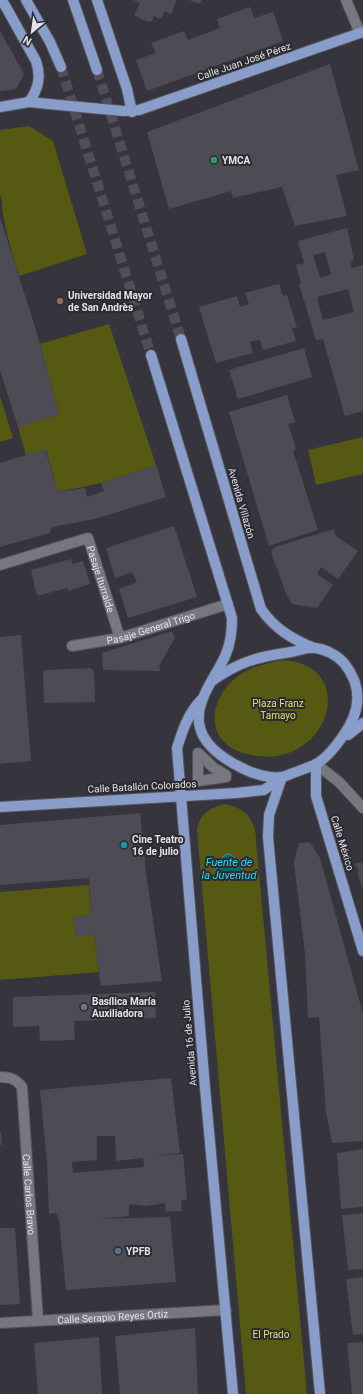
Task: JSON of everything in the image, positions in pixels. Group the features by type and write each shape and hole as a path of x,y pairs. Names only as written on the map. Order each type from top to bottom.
{"main road":[{"path":"2,0 36,60 39,69 38,84 35,94 29,102"},
{"path":"26,0 50,42 61,67"},
{"path":"73,0 96,70"},
{"path":"0,107 29,102 127,112 127,89 97,0"},
{"name":"Calle Juan José Pérez","path":"127,112 362,32"},
{"name":"Avenida Villazón","path":"181,340 262,609 270,621 283,632 314,648"},
{"path":"151,355 232,618 232,637 227,653 212,681 204,697 199,713 199,724 203,736 210,746 233,764 250,772 282,777 316,764 330,753 354,721 358,709 358,684 350,668 342,660 332,654 314,648 247,660 226,670 212,681"},
{"name":"Avenida 16 de Julio","path":"204,697 192,710 184,726 177,748 205,1088 233,1394"},
{"path":"339,743 363,723"},
{"name":"Calle México","path":"316,764 316,796 363,951"},
{"path":"282,777 269,815 268,837 320,1394"},
{"name":"Calle Batallón Colorados","path":"0,807 236,793 264,790 282,777"}],"street":[{"path":"346,0 362,32"},
{"name":"Pasaje Iturralde","path":"0,565 88,538 120,638"},
{"name":"Pasaje General Trigo","path":"72,646 120,638 228,604"},
{"path":"316,764 339,782 363,808"},
{"name":"Calle Carlos Bravo","path":"4,1077 17,1080 22,1087 38,1320"},
{"name":"Calle Serapio Reyes Ortiz","path":"0,1323 226,1310"}],"green space":[{"path":"29,126 53,141 87,254 19,276 8,237 0,195 0,130"},
{"path":"109,324 156,465 101,483 58,492 46,450 26,455 18,427 59,414 40,344"},
{"path":"0,396 13,438 0,442"},
{"path":"363,437 363,474 316,485 308,450"},
{"name":"Plaza Franz Tamayo","path":"283,660 308,666 322,680 328,697 325,717 315,735 298,749 275,756 247,754 232,748 222,740 217,730 215,718 217,706 222,694 230,683 246,671 261,665"},
{"name":"El Prado","path":"224,804 240,809 244,812 253,823 255,829 307,1394 246,1394 197,830 200,820 206,812"},
{"path":"89,885 91,915 74,917 76,936 94,935 99,972 0,980 0,892"}],"water":[{"name":"Fuente de la Juventud","path":"229,854 237,860 242,868 242,874 234,880 221,879 216,875 216,869 220,861 225,855"}],"building":[{"path":"133,0 177,0 171,14 165,11 159,19 154,16 152,21 148,22 134,15 140,3"},
{"path":"189,0 202,0 199,4"},
{"path":"250,7 254,18 273,12 283,41 147,91 136,60 156,53 151,43 184,31 188,40 220,28 217,19"},
{"path":"0,31 24,74 16,89 0,91"},
{"path":"330,64 359,170 336,175 347,216 295,226 282,187 233,198 231,191 169,209 147,132"},
{"path":"0,217 36,330 59,414 18,427 0,370"},
{"path":"347,228 354,260 350,261 352,268 363,265 363,411 345,416 323,339 316,340 299,284 301,283 296,265 304,263 298,241","holes":["325,252 331,274 320,278 313,255","348,289 354,312 323,320 317,297"]},
{"path":"279,284 283,296 287,295 297,327 292,329 296,341 263,350 260,340 250,342 253,353 216,363 199,307 237,296 240,307 249,304 245,293"},
{"path":"304,348 312,377 238,399 229,370"},
{"path":"287,395 295,422 288,424 296,449 293,451 318,530 269,546 229,412"},
{"path":"45,449 58,492 85,488 87,497 104,491 101,483 156,465 166,497 95,519 52,527 50,533 0,547 0,463"},
{"path":"174,526 197,597 128,618 119,589 137,582 132,572 115,578 106,548"},
{"path":"334,529 336,536 358,551 338,579 321,567 317,574 333,585 317,608 291,603 271,552 275,547"},
{"path":"71,559 73,564 83,561 90,584 68,591 67,588 37,596 31,570"},
{"path":"172,632 175,638 159,666 160,671 103,670 102,653"},
{"path":"21,635 31,761 0,764 0,637"},
{"path":"91,668 94,672 95,702 44,703 43,673 45,670"},
{"path":"140,813 146,873 162,981 101,986 94,935 76,937 74,917 91,915 89,878 0,885 0,825"},
{"path":"310,842 320,858 363,1014 363,1141 332,1143 326,1112 319,1017 308,1018 305,954 294,862 299,843"},
{"path":"363,862 363,890 357,872 359,871 354,864"},
{"name":"Basílica María Auxiliadora","path":"155,992 156,1018 74,1021 75,1040 40,1041 39,1026 13,1027 13,997"},
{"path":"171,1078 180,1153 152,1156 183,1154 187,1199 181,1201 182,1211 166,1212 165,1203 146,1206 129,1204 129,1216 99,1219 170,1217 176,1282 66,1290 59,1220 56,1213 49,1214 47,1163 40,1090","holes":["97,1136 115,1136 116,1161 143,1158 144,1167 73,1173 72,1162 97,1160"]},
{"path":"1,1132 2,1145 0,1145"},
{"path":"363,1149 363,1207 341,1209 337,1153"},
{"path":"363,1213 363,1269 348,1270 342,1215"},
{"path":"0,1228 15,1228 20,1304 0,1305"},
{"path":"363,1277 363,1334 353,1335 346,1279"},
{"path":"195,1328 198,1394 120,1394 115,1336"},
{"path":"99,1337 102,1394 38,1394 34,1343"},
{"path":"363,1342 363,1394 352,1394 347,1343"}],"tunnel":[{"path":"61,67 151,355"},
{"path":"97,70 181,339"}],"place":[{"name":"YMCA","path":"214,160"},
{"name":"Universidad Mayor de San Andrès","path":"60,301"},
{"name":"Cine Teatro 16 de julio","path":"124,845"},
{"name":"Basílica María Auxiliadora","path":"84,1007"},
{"name":"YPFB","path":"118,1251"}]}
